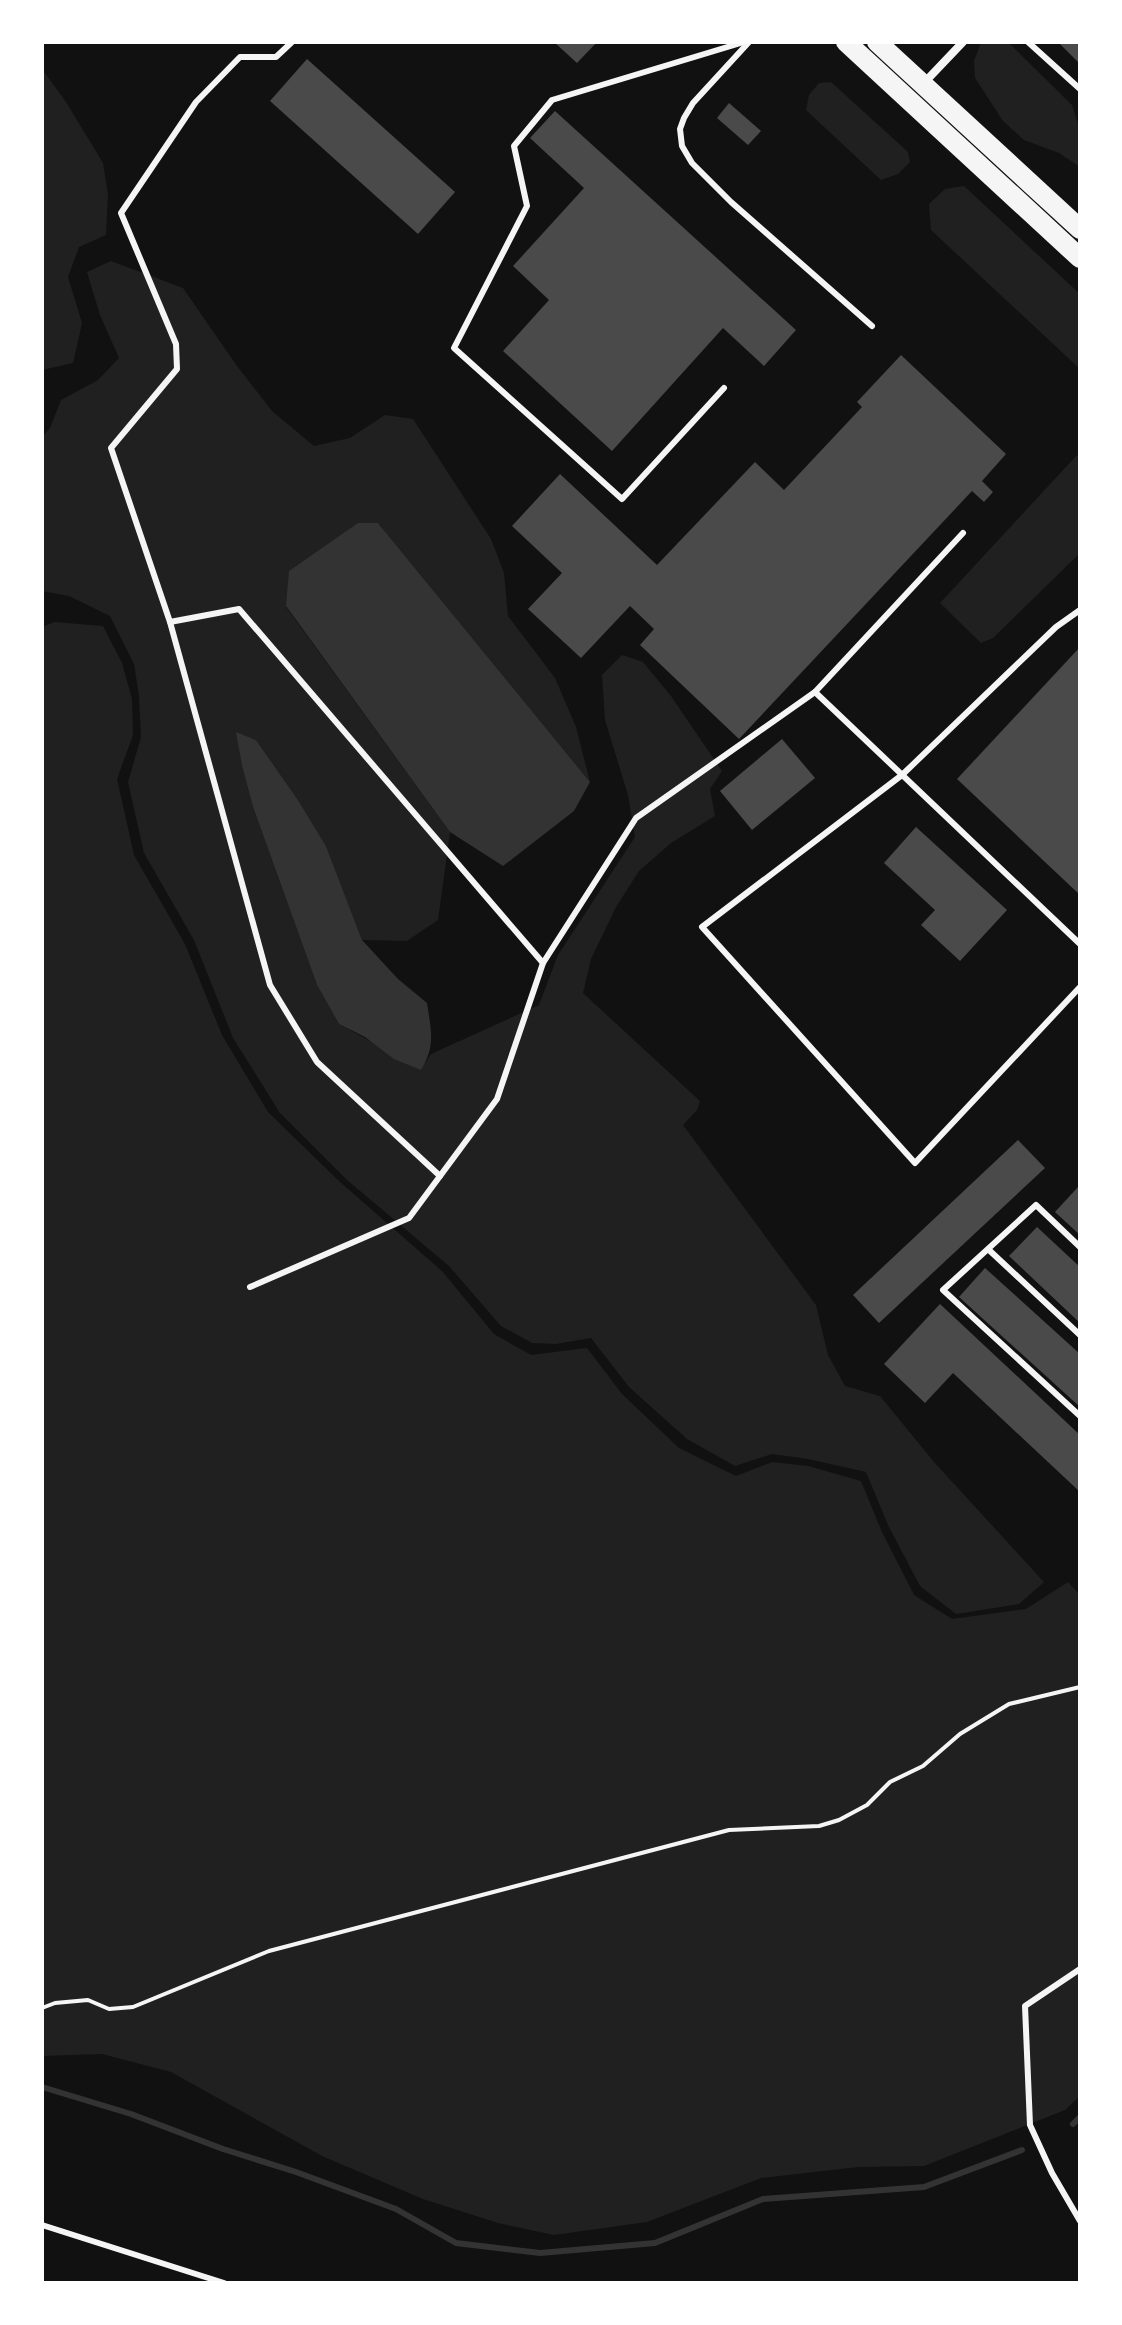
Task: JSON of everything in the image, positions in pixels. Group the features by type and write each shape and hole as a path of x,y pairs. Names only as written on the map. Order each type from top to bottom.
{"highway":[{"path":"846,42 916,91 1077,220"},
{"path":"877,42 916,91 1080,258"}],"street":[{"path":"916,91 963,42"}],"lane":[{"path":"292,42 276,57 240,57 196,102 121,213 176,344 177,369 111,448 170,622 270,985 317,1062 440,1176"},
{"path":"747,42 693,103 680,129 682,146 692,163 731,202 872,326"},
{"path":"724,388 622,499 454,348 527,206 514,146 552,100 747,42"},
{"path":"1028,42 1080,89"},
{"path":"250,1287 409,1218 497,1099 543,963 636,818 815,692 963,533"},
{"path":"170,622 239,609 543,963"},
{"path":"1080,610 1056,627 902,775 702,927 915,1163 1080,987"},
{"path":"815,692 1080,944"},
{"path":"1080,1247 1036,1205 943,1290 1080,1416"},
{"path":"989,1250 1080,1335"},
{"path":"1080,1969 1025,2006 1030,2125 1052,2173 1080,2221"},
{"path":"42,2225 224,2283"}],"path":[{"path":"42,2008 55,2003 88,2000 109,2009 133,2007 269,1951 729,1830 806,1827 839,1820 867,1805 890,1782 923,1766 960,1734 1009,1704 1080,1687"}],"shaded area":[{"path":"983,42 1008,42 1072,105 1080,130 1080,167 1059,153 1024,140 1003,121 975,78 974,61"},
{"path":"42,69 103,163 108,194 106,235 79,247 68,277 82,323 73,363 42,370"},
{"path":"831,82 908,152 910,162 898,174 881,180 806,110 809,95 819,83"},
{"path":"964,186 1080,294 1080,369 931,230 929,204 945,189"},
{"path":"111,261 183,288 272,411 314,446 350,438 385,415 413,419 491,539 504,573 508,616 555,678 576,727 590,782 378,523 286,607 450,832 438,920 407,941 362,940 326,846 256,740 237,733 253,807 317,985 339,1024 421,1069 431,1054 539,1005 558,955 635,837 628,795 605,720 602,675 622,655 643,662 671,696 722,771 710,789 715,816 671,843 639,871 616,907 591,959 583,993 700,1101 697,1110 683,1125 816,1305 828,1355 845,1386 880,1396 934,1462 1044,1582 1019,1604 956,1614 920,1586 888,1525 866,1472 772,1454 735,1466 687,1439 629,1387 591,1338 556,1344 532,1343 501,1326 449,1266 347,1180 280,1113 233,1038 194,940 144,853 128,782 141,737 134,664 110,616 69,596 42,591 42,437 50,428 61,400 98,380 119,358 100,315 87,272"},
{"path":"1077,455 1080,458 1080,553 993,638 981,643 940,603"},
{"path":"358,523 378,523 590,782 574,811 503,866 450,832 286,606 289,571"},
{"path":"54,622 103,626 122,663 132,699 133,735 117,779 134,855 185,944 222,1035 268,1112 340,1182 442,1271 494,1334 531,1355 587,1348 622,1394 679,1448 736,1476 772,1462 808,1466 861,1481 882,1532 914,1595 952,1619 1026,1609 1068,1582 1080,1595 1080,2096 1065,2110 924,2166 858,2167 761,2178 647,2222 554,2235 498,2223 423,2199 322,2156 171,2072 102,2054 42,2056 42,627"},
{"path":"236,732 256,740 326,846 362,940 398,979 427,1003 431,1045 421,1070 394,1059 365,1037 339,1024 317,985 253,807"}],"building":[{"path":"554,42 597,42 577,63"},
{"path":"1058,42 1080,42 1080,64"},
{"path":"307,59 455,192 418,234 270,101"},
{"path":"729,103 761,131 748,145 717,118"},
{"path":"555,111 796,330 764,366 723,328 612,451 503,351 549,300 513,266 584,188 530,138"},
{"path":"901,355 1006,454 982,481 993,492 984,502 972,491 739,739 640,645 654,629 630,606 581,658 528,609 562,573 512,526 560,474 657,565 755,462 784,490 862,407 857,402"},
{"path":"1080,647 1080,895 957,779"},
{"path":"782,739 815,778 752,830 720,791"},
{"path":"916,827 1007,910 960,961 921,925 935,910 884,863"},
{"path":"1018,1140 1045,1168 879,1323 853,1295"},
{"path":"1078,1187 1080,1189 1080,1235 1055,1212"},
{"path":"1037,1227 1080,1267 1080,1323 1009,1256"},
{"path":"985,1268 1080,1354 1080,1407 959,1297"},
{"path":"940,1304 1080,1435 1080,1492 953,1373 925,1403 884,1364"}],"waterway":[{"path":"42,2087 131,2114 396,2209 456,2243 540,2253 655,2243 763,2199 924,2187 1022,2150"},
{"path":"1073,2124 1080,2117"}]}
